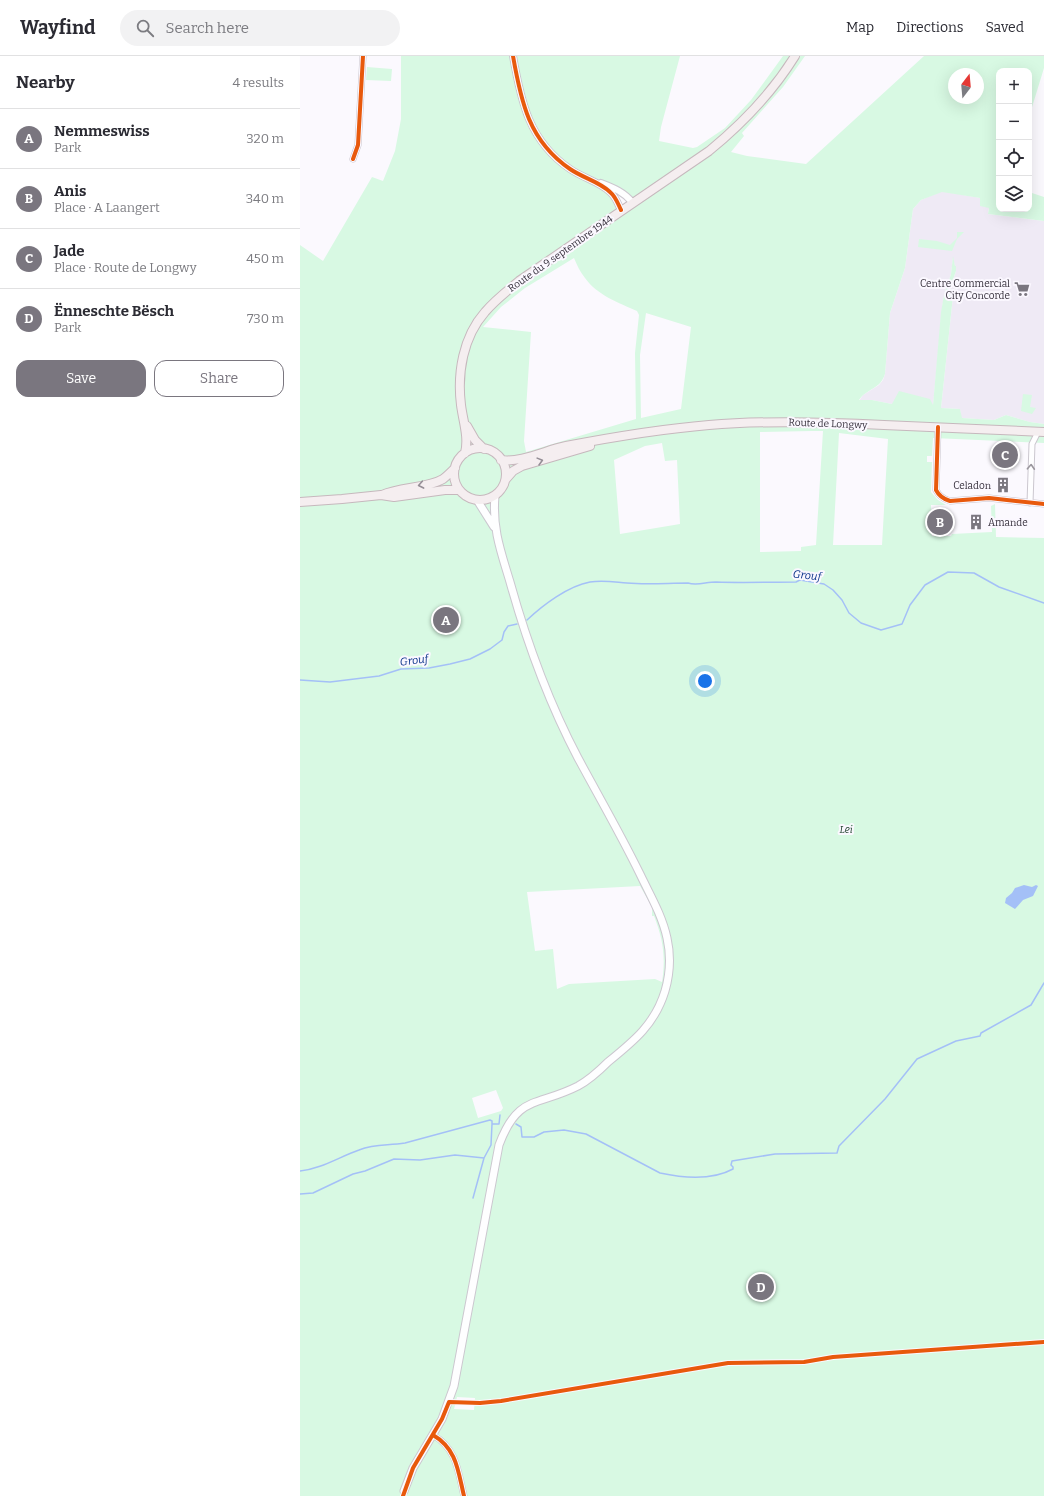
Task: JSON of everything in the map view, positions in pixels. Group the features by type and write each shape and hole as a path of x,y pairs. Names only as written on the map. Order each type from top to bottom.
{"main road":[{"name":"Route du 9 septembre 1944","path":"465,453 467,441 460,392 462,361 466,346 484,313 498,298 519,281 709,151 731,133 759,104 786,71 795,56"},
{"name":"Route de Longwy","path":"501,460 514,460 564,446 614,438 688,427 747,422 793,422 1041,432"},
{"path":"465,423 475,440 484,449"},
{"name":"Route de Longwy","path":"506,478 522,466 566,454 614,438"},
{"path":"381,495 392,490 437,482 455,468 460,458 470,450 484,449 491,451 501,460 504,466 506,478 504,485 495,496 489,499 477,500 470,498 459,490 454,480 455,468"},
{"path":"300,502 381,495 394,497 445,490 459,490"},
{"path":"404,1491 413,1468 442,1419 454,1386 499,1145 507,1126 512,1118 527,1105 580,1085 593,1076 640,1035 654,1016 662,999 670,963 667,938 658,910 619,832 577,756 540,674 518,611 495,529 493,510 495,496"},
{"path":"477,500 486,512 495,529"}],"street":[{"path":"353,159 358,145 363,56"},
{"path":"513,56 521,100 535,132 548,150 558,160 610,192 616,199 621,210"},
{"path":"585,178 615,188 626,195 632,203"},
{"path":"938,427 935,484 936,490 944,499 950,501 989,498 1044,504"},
{"path":"1030,503 1032,444 1041,432"},
{"path":"433,1435 447,1446 453,1454 457,1464 464,1496"}],"shaded area":[{"path":"942,191 980,198 989,208 988,214 1044,221 1044,424 1030,422 1006,415 994,420 961,418 960,409 941,408 953,296 950,288 956,271 953,258 951,274 944,295 942,309 933,406 892,404 872,400 859,401 863,395 879,385 885,374 890,313 905,268 913,209 921,200"}],"green space":[{"name":"Lei","path":"401,56 680,56 661,127 659,141 693,148 697,147 725,128 751,100 783,56 805,56 783,87 742,133 744,136 731,152 747,156 806,164 924,56 1044,56 1044,68 1032,107 1032,68 996,68 996,212 1032,212 1032,193 1044,197 1044,221 988,214 989,208 980,206 980,198 942,192 921,200 913,209 905,268 890,313 885,374 877,386 862,396 859,400 872,400 892,404 899,391 930,399 933,405 941,312 944,295 951,274 953,256 956,271 950,288 953,296 941,408 960,409 962,418 994,420 1006,415 1030,422 1044,424 1044,443 933,438 932,456 927,456 927,462 932,462 931,492 938,500 946,505 931,505 932,536 951,536 952,534 992,532 991,506 995,504 996,537 1044,538 1044,1496 300,1496 300,507 322,501 300,502 300,245 323,261 372,177 383,181 395,151 401,119","holes":["603,184 632,203 621,210","574,258 583,276 590,284 602,294 637,311 639,315 635,353 636,419 526,452 524,441 531,332 483,327 501,307 525,288","646,313 691,327 681,409 641,418 640,355","823,431 816,545 801,547 801,551 760,552 760,432","839,433 888,439 882,545 833,545","662,443 665,461 677,460 680,524 620,534 614,460 645,446","640,886 652,907 652,916 654,916 662,940 664,956 662,982 655,979 569,984 557,989 553,949 535,951 527,892","496,1090 503,1108 501,1111 478,1118 472,1098","457,1397 475,1398 474,1410 454,1409"]},
{"path":"367,67 392,69 391,81 366,80"},
{"path":"957,232 964,232 957,239 952,251 918,247 919,239 937,241 950,245 957,238"},
{"path":"1023,394 1032,395 1030,407 1036,408 1032,414 1021,411"}],"water":[{"path":"1024,885 1032,887 1036,885 1038,886 1033,896 1023,900 1015,909 1005,903 1006,898 1015,888"}],"waterway":[{"name":"Grouf","path":"527,620 548,602 565,592 582,584 599,581 642,584 695,584 716,582 796,582 800,580 824,584 833,590 842,600 849,613 861,623 881,630 902,624 910,605 925,585 948,572 974,573 999,587 1044,603"},
{"name":"Grouf","path":"300,680 330,682 379,676 401,669 429,668 470,659 490,649 502,640 504,632 508,626 517,624"},
{"path":"516,1124 521,1127 522,1137 534,1137 544,1132 564,1130 586,1134 660,1173 687,1177 706,1177 724,1173 733,1169 731,1165 732,1161 775,1154 837,1153 839,1146 885,1099 917,1059 956,1041 980,1036 981,1033 1031,1005 1044,983"},
{"path":"300,1171 315,1168 371,1146 405,1143 490,1120 492,1121 492,1124 499,1124 500,1115"},
{"path":"300,1194 313,1193 353,1174 365,1171 394,1159 420,1160 455,1155 484,1158 491,1145 492,1124"},
{"path":"473,1198 484,1158"}],"cycle path":[{"path":"353,159 358,145 363,56"},
{"path":"513,56 524,105 536,133 545,146 556,158 570,169 596,183 612,194 621,210"},
{"path":"938,427 936,490 942,497 950,501 989,498 1044,504"},
{"path":"403,1496 413,1468 442,1419 449,1402 480,1403 501,1401 728,1363 804,1362 833,1357 1044,1342"},
{"path":"433,1435 441,1441 452,1454 458,1469 464,1496"}],"place":[{"name":"Centre Commercial City Concorde","path":"1022,289"},
{"name":"Jade","path":"1005,455"},
{"name":"Celadon","path":"1003,485"},
{"name":"Anis","path":"940,522"},
{"name":"Amande","path":"976,522"},
{"name":"Nemmeswiss","path":"446,620"},
{"name":"Ënneschte Bësch","path":"761,1287"}]}
